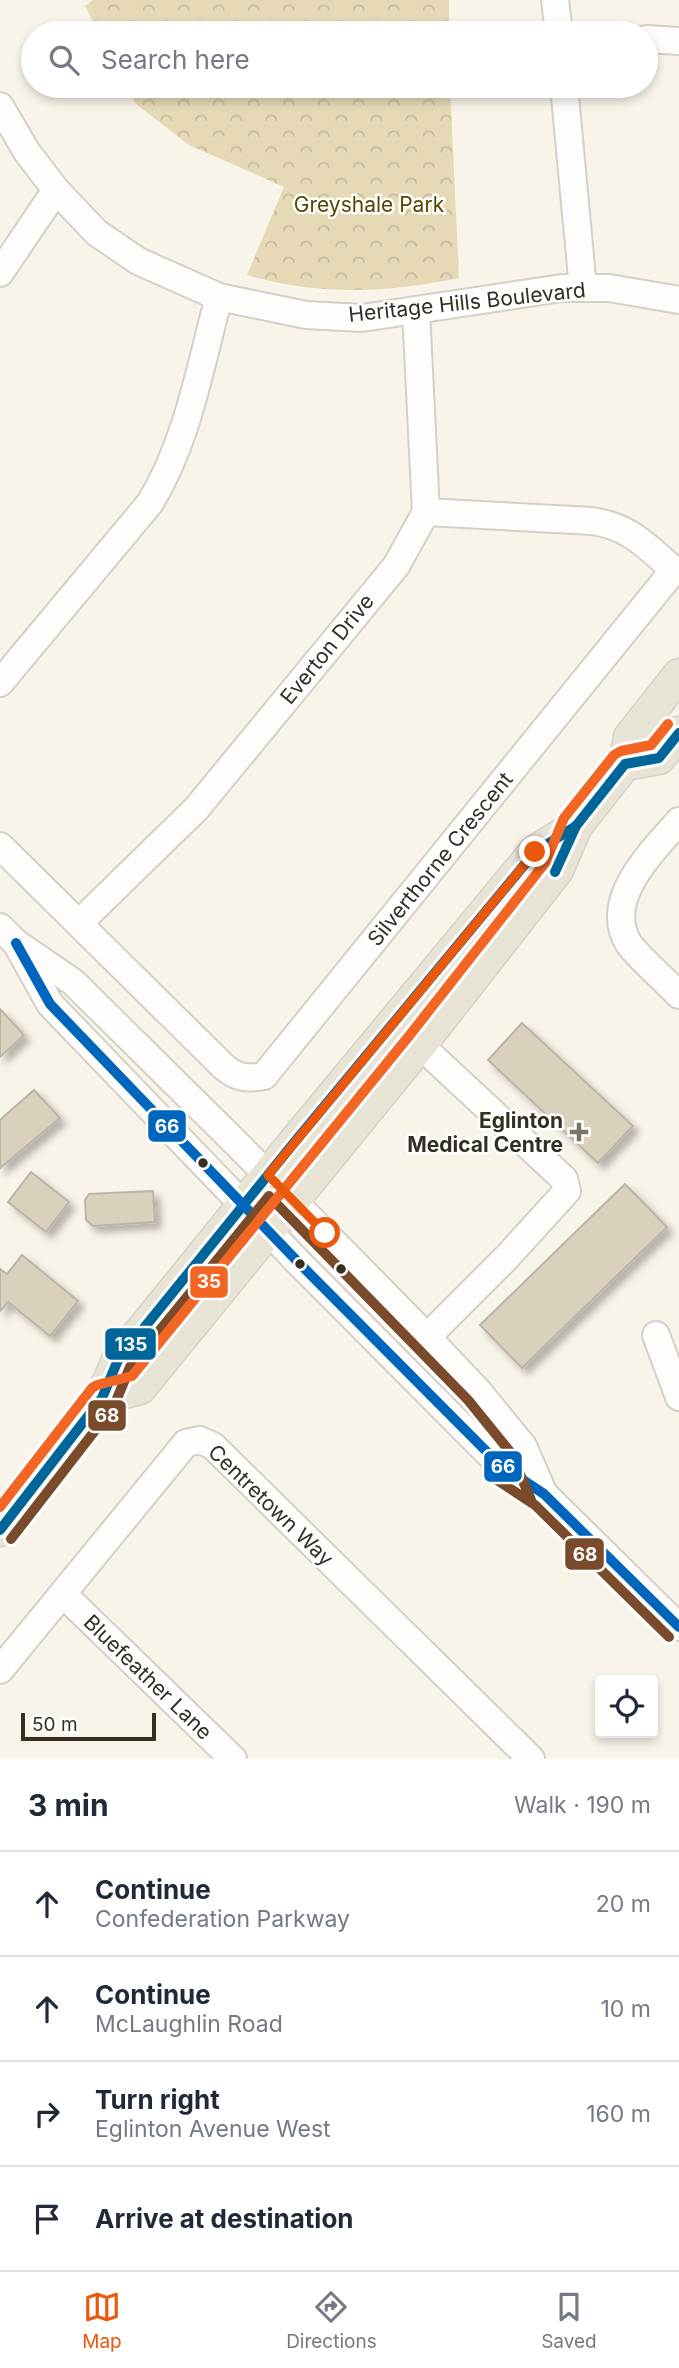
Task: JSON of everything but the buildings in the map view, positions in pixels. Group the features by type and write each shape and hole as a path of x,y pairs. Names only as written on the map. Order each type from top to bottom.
{"main road":[{"path":"102,1398 140,1388 420,1045 557,870 576,826 625,764 631,737 679,675"},
{"path":"625,764 659,758 679,733"},
{"path":"0,1530 102,1398 118,1360 243,1205 535,852 576,826"}],"street":[{"path":"555,0 558,21"},
{"path":"658,40 679,41"},
{"path":"565,98 583,288"},
{"name":"Heritage Hills Boulevard","path":"0,106 27,152 56,190 97,233 138,261 219,297 306,315 362,318 519,293 583,288 610,288 679,300"},
{"path":"0,274 56,190"},
{"path":"0,683 150,503 166,476 177,449 219,297"},
{"path":"416,311 426,513"},
{"name":"Silverthorne Crescent","path":"0,846 234,1076 264,1076 674,570 630,532 611,524 592,520 426,513"},
{"name":"Everton Drive","path":"79,923 196,809 396,566 426,513"},
{"path":"679,821 632,877 622,904 622,926 629,944 679,995"},
{"path":"8,935 72,982 268,1175 427,1337 478,1391 523,1446 544,1494"},
{"path":"8,935 50,1004 267,1231 499,1464 544,1494 679,1627"},
{"path":"420,1045 564,1179 567,1191 427,1337"},
{"path":"656,1335 679,1397"},
{"name":"Centretown Way","path":"0,1670 186,1443 200,1440 213,1446 531,1759"},
{"name":"Bluefeather Lane","path":"63,1594 233,1759"}],"green space":[{"path":"93,0 449,0 449,21 93,21 85,6"},
{"name":"Greyshale Park","path":"133,98 451,98 459,278 405,287 353,290 301,286 247,275 284,187 189,145 136,104"}],"transit line":[{"name":"35","path":"0,1507 92,1388 132,1376 409,1036 545,863 564,818 614,755 651,745 668,724"},
{"name":"135","path":"555,872 576,826 625,764 659,758 679,733"},
{"name":"135","path":"0,1530 102,1398 118,1360 293,1144 535,852 576,826"},
{"name":"66","path":"16,943 50,1004 299,1263 499,1464 544,1494 679,1627"},
{"name":"68","path":"11,1539 114,1406 130,1367 269,1196 468,1400 511,1453 531,1500"},
{"name":"68","path":"494,1478 535,1505 669,1637"}],"place":[{"name":"Eglinton Medical Centre","path":"579,1132"}],"route":[{"path":"325,1233 268,1175 535,852"}]}
